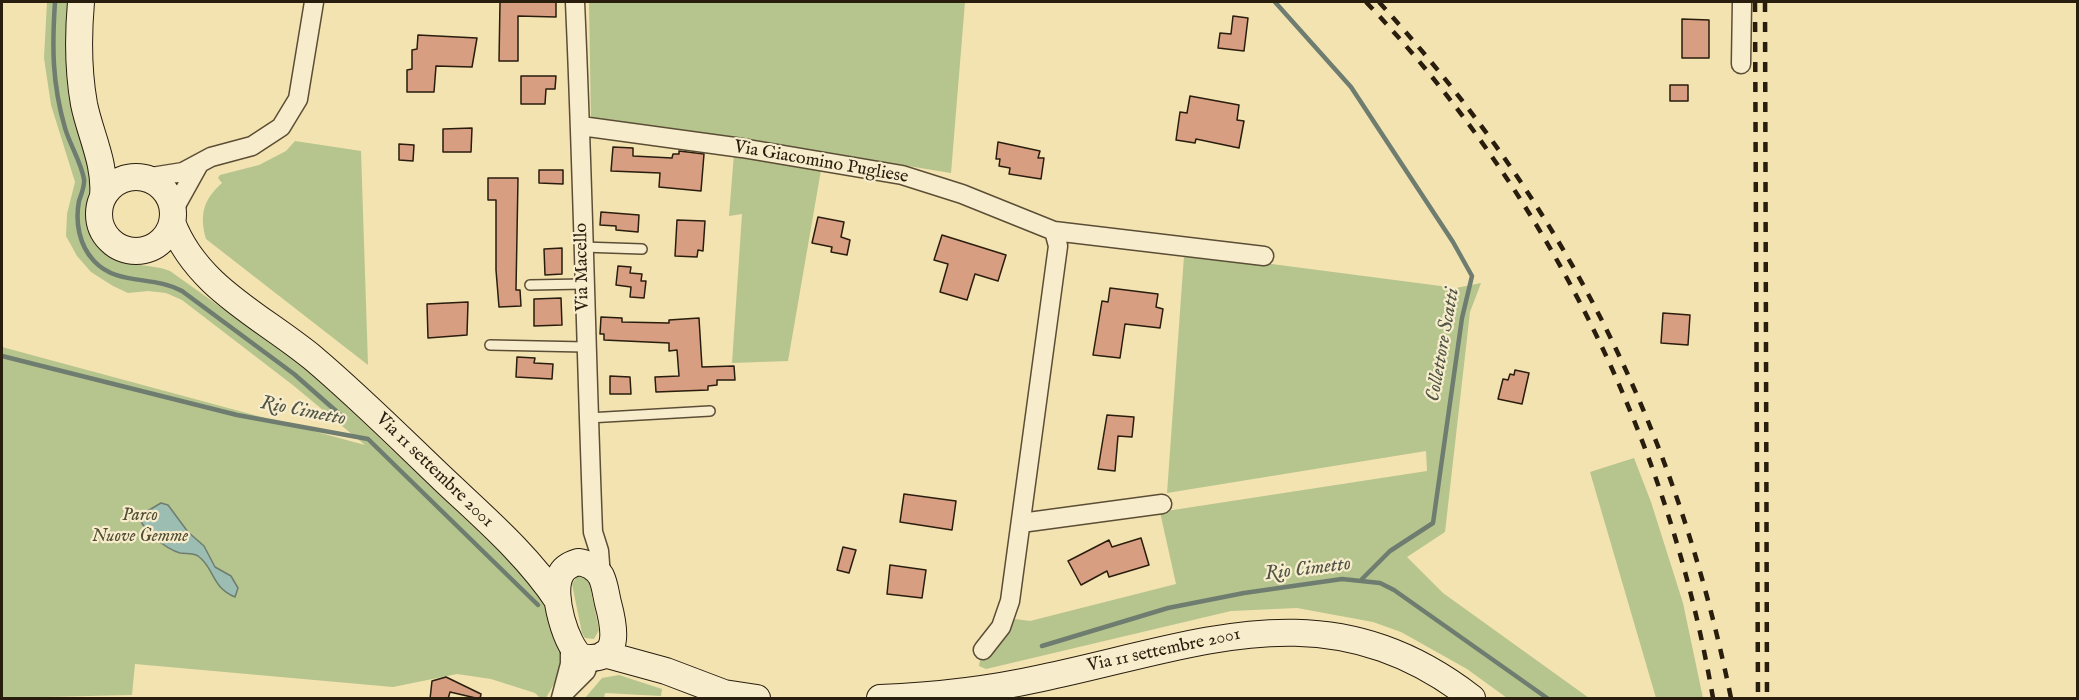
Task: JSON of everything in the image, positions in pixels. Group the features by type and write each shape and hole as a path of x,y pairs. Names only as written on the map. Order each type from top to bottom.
{"main road":[{"name":"Via 11 settembre 2001","path":"81,2 78,43 80,77 84,106 95,141 103,179 99,217 107,237 125,249 147,249 212,282 312,357 515,548 546,583 588,653"},
{"name":"Via 11 settembre 2001","path":"95,141 119,168 164,190 184,250 212,282"},
{"path":"103,196 121,179 139,177"},
{"path":"147,249 163,238 172,216"},
{"name":"Via 11 settembre 2001","path":"515,548 551,565 586,563 601,576"},
{"name":"Via 11 settembre 2001","path":"558,601 557,588 560,575 572,565"},
{"path":"588,653 615,639 614,626 601,576"},
{"path":"614,626 637,651 666,671"},
{"name":"Via 11 settembre 2001","path":"880,699 982,690 1227,636 1299,631 1333,634 1371,644 1414,662 1472,699"},
{"path":"588,653 666,671 724,693 757,699"}],"street":[{"path":"139,177 170,176 199,165 211,157 266,140 281,127 291,115 298,99 314,2"},
{"name":"Via Macello","path":"575,2 593,532 599,551 601,576"},
{"path":"1742,2 1742,64"},
{"name":"Via Giacomino Pugliese","path":"581,126 742,148 902,175 962,194 1054,231 1264,256"},
{"path":"172,216 199,165"},
{"path":"983,650 1001,627 1010,601 1058,246 1054,231"},
{"path":"1021,523 1162,504"},
{"name":"Via Macello","path":"572,565 593,532"},
{"path":"562,696 570,664 588,653"}],"lane":[{"path":"583,248 642,249"},
{"path":"530,285 584,284"},
{"path":"490,345 585,347"},
{"path":"588,418 710,411"}],"green space":[{"name":"Parco Nuove Gemme","path":"47,2 68,2 67,85 71,108 90,170 93,190 90,222 94,239 99,247 107,255 124,263 170,271 306,368 543,593 562,650 561,668 546,698 540,698 535,693 491,679 457,674 393,687 135,664 132,695 2,698 2,347 365,445 294,386 182,300 166,293 148,291 128,293 91,272 77,256 66,236 67,214 75,182 51,105 44,58"},
{"path":"589,2 965,2 951,173 749,140 591,122"},
{"path":"295,141 361,151 368,365 206,239 203,215 207,201 222,183 218,178 220,175 259,165 286,151"},
{"path":"734,154 821,170 788,361 732,363 742,214 729,216"},
{"path":"1184,256 1264,263 1456,288 1481,283 1470,312 1445,532 1407,557 1443,593 1589,698 1507,698 1467,669 1401,632 1373,622 1297,608 1231,611 986,669 979,666 980,660 1000,643 1015,619 1030,621 1176,584 1160,512 1427,471 1426,451 1167,493"},
{"path":"1634,458 1651,502 1683,603 1703,698 1656,698 1590,472"},
{"path":"578,575 585,575 589,581 599,630 594,639 585,638 582,633 572,584"},
{"path":"619,675 662,689 661,696 605,693 604,698 585,698 602,678"}],"water":[{"path":"161,503 168,505 188,532 204,546 215,567 231,576 238,588 235,597 221,588 198,556 168,548 145,527 139,516"}],"building":[{"path":"500,2 556,2 556,17 518,16 518,61 499,61"},
{"path":"1233,16 1248,18 1244,51 1218,48 1220,33 1231,34"},
{"path":"1682,19 1709,20 1709,58 1682,58"},
{"path":"418,35 477,38 472,67 436,66 434,92 407,92 407,70 412,69 412,50 417,49"},
{"path":"521,76 556,76 555,89 546,89 545,104 521,104"},
{"path":"1670,85 1688,85 1688,101 1670,101"},
{"path":"1190,96 1239,105 1237,120 1244,121 1239,148 1196,139 1195,143 1176,140 1180,112 1187,113"},
{"path":"472,128 471,152 443,152 443,129"},
{"path":"998,142 1040,151 1038,158 1044,158 1041,179 1009,174 1010,168 999,166 1000,159 996,159"},
{"path":"399,144 414,145 413,161 399,160"},
{"path":"613,147 633,148 633,156 672,158 673,154 679,154 679,151 704,154 701,191 659,187 660,173 611,171"},
{"path":"539,170 563,170 563,184 539,183"},
{"path":"488,178 518,178 516,290 520,290 521,306 499,307 496,270 496,200 488,200"},
{"path":"601,212 639,215 638,232 616,230 616,226 600,225"},
{"path":"818,217 844,222 841,237 850,240 847,255 831,252 832,247 812,243"},
{"path":"677,220 705,221 703,251 698,250 697,257 675,256"},
{"path":"942,235 1006,255 998,281 975,274 967,300 940,292 948,264 934,260"},
{"path":"562,248 562,274 545,275 544,249"},
{"path":"618,266 631,267 630,273 642,274 641,281 646,281 644,298 630,297 631,287 616,285"},
{"path":"1110,288 1158,294 1156,307 1163,309 1160,328 1125,324 1120,358 1093,355 1102,301 1108,302"},
{"path":"561,298 562,325 534,326 534,299"},
{"path":"468,302 467,335 428,338 427,304"},
{"path":"1663,313 1690,315 1688,345 1661,343"},
{"path":"601,317 622,318 622,322 669,323 669,320 699,318 702,367 734,366 735,380 717,380 717,385 708,386 708,390 656,392 655,377 679,376 677,350 669,351 669,343 604,340 604,334 600,334"},
{"path":"517,357 535,358 534,363 553,364 552,379 516,377"},
{"path":"1515,370 1529,373 1522,404 1498,399 1503,379 1508,380 1510,374 1514,375"},
{"path":"610,376 630,377 631,394 610,394"},
{"path":"1107,415 1134,417 1132,437 1118,436 1115,471 1098,469"},
{"path":"904,494 956,501 952,530 900,522"},
{"path":"1141,538 1149,565 1109,577 1107,571 1081,585 1068,561 1109,540 1112,547"},
{"path":"843,547 856,550 849,573 837,570"},
{"path":"890,565 926,570 922,598 887,594"},
{"path":"446,677 481,694 480,699 450,692 448,699 430,699 432,681"}],"waterway":[{"path":"55,2 53,34 55,80 65,128 84,179 79,201 78,225 79,233 89,255 103,269 113,274 159,283 182,291 294,374 344,418"},
{"name":"Collettore Scatti","path":"1275,2 1351,87 1453,242 1472,276 1462,318 1433,523 1390,551 1362,579"},
{"name":"Rio Cimetto","path":"2,356 237,415 368,439 538,605"},
{"name":"Rio Cimetto","path":"1042,646 1168,608 1244,593 1342,579 1380,583 1394,590 1547,698"}],"railway":[{"path":"1366,2 1431,76 1491,155 1544,238 1591,324 1631,414 1665,506 1693,601 1713,698"},
{"path":"1379,2 1446,80 1505,159 1558,241 1604,325 1644,412 1679,503 1707,598 1731,698"},
{"path":"1755,2 1758,698"},
{"path":"1765,2 1767,698"}]}
